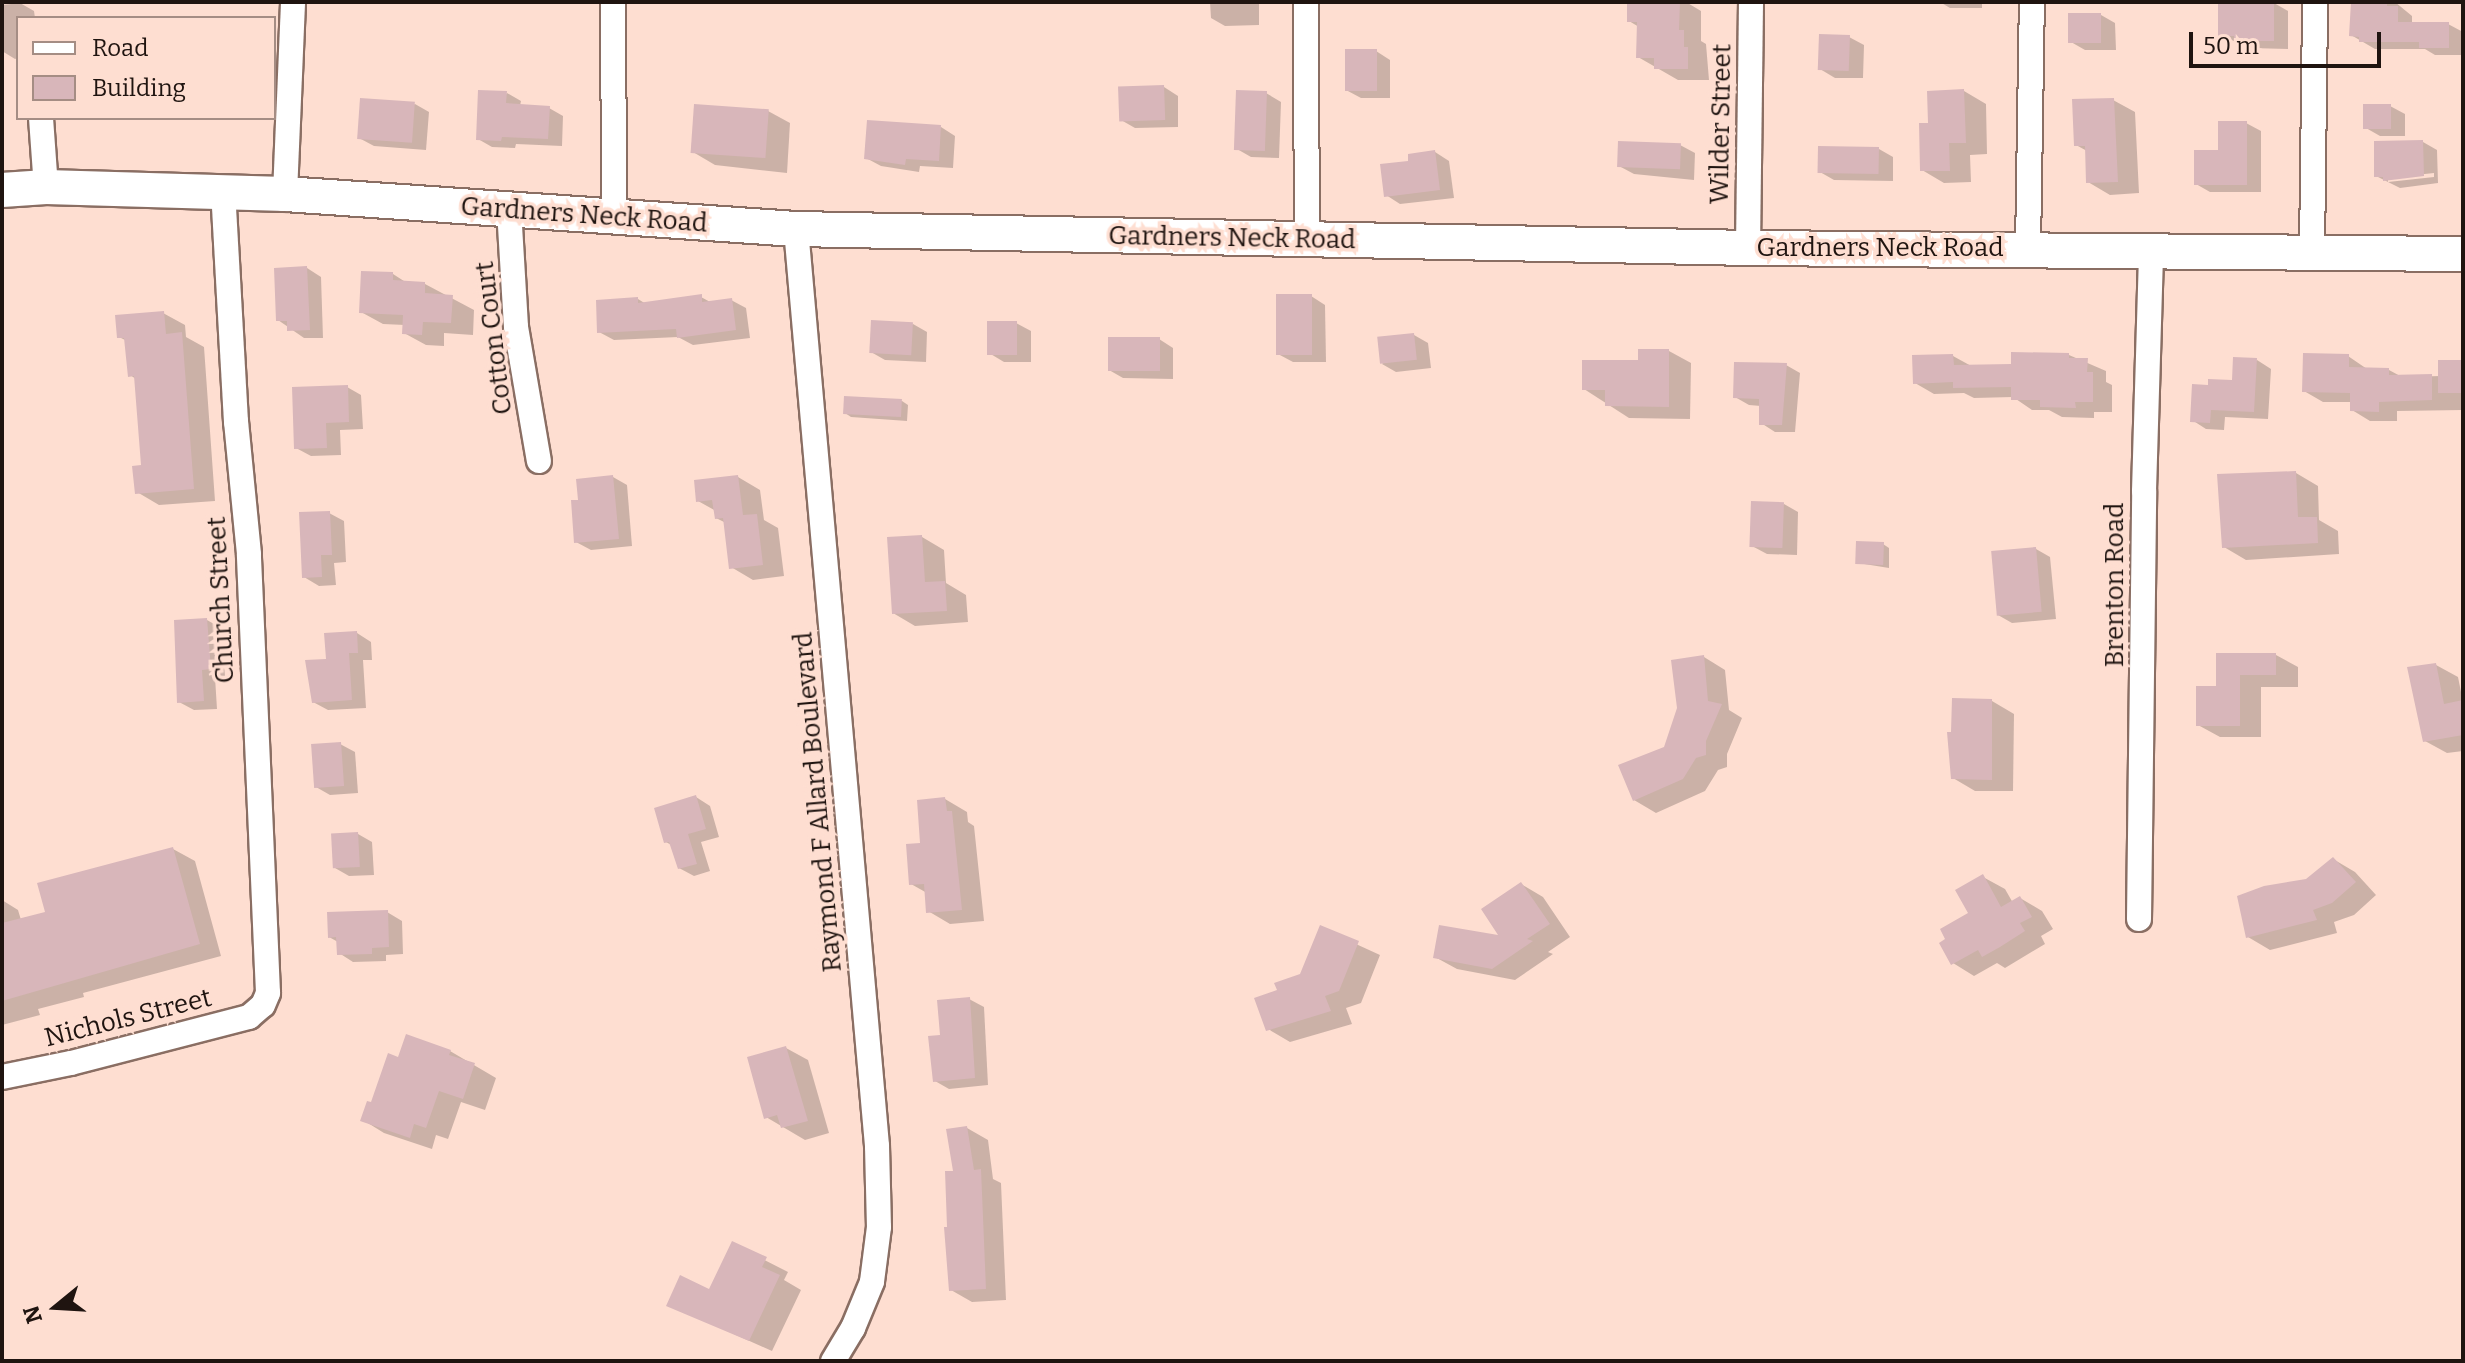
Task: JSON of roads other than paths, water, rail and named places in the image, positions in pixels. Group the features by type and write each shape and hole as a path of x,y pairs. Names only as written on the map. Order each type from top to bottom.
{"street":[{"path":"285,194 293,2"},
{"path":"613,2 614,217"},
{"path":"1306,2 1307,240"},
{"name":"Wilder Street","path":"1748,248 1751,2"},
{"path":"2028,249 2032,2"},
{"path":"2312,253 2315,2"},
{"path":"41,120 46,187"},
{"name":"Gardners Neck Road","path":"2,190 46,187 285,194 796,229 1748,248 2463,254"},
{"name":"Church Street","path":"223,191 236,422 249,554 264,842 269,952 268,993 263,1005"},
{"name":"Cotton Court","path":"509,209 516,327 539,461"},
{"name":"Raymond F Allard Boulevard","path":"796,229 877,1146 879,1227 872,1282 853,1328 833,1361"},
{"name":"Brenton Road","path":"2139,919 2144,491 2151,252"},
{"name":"Nichols Street","path":"2,1077 221,1025 249,1017 263,1005"}]}
